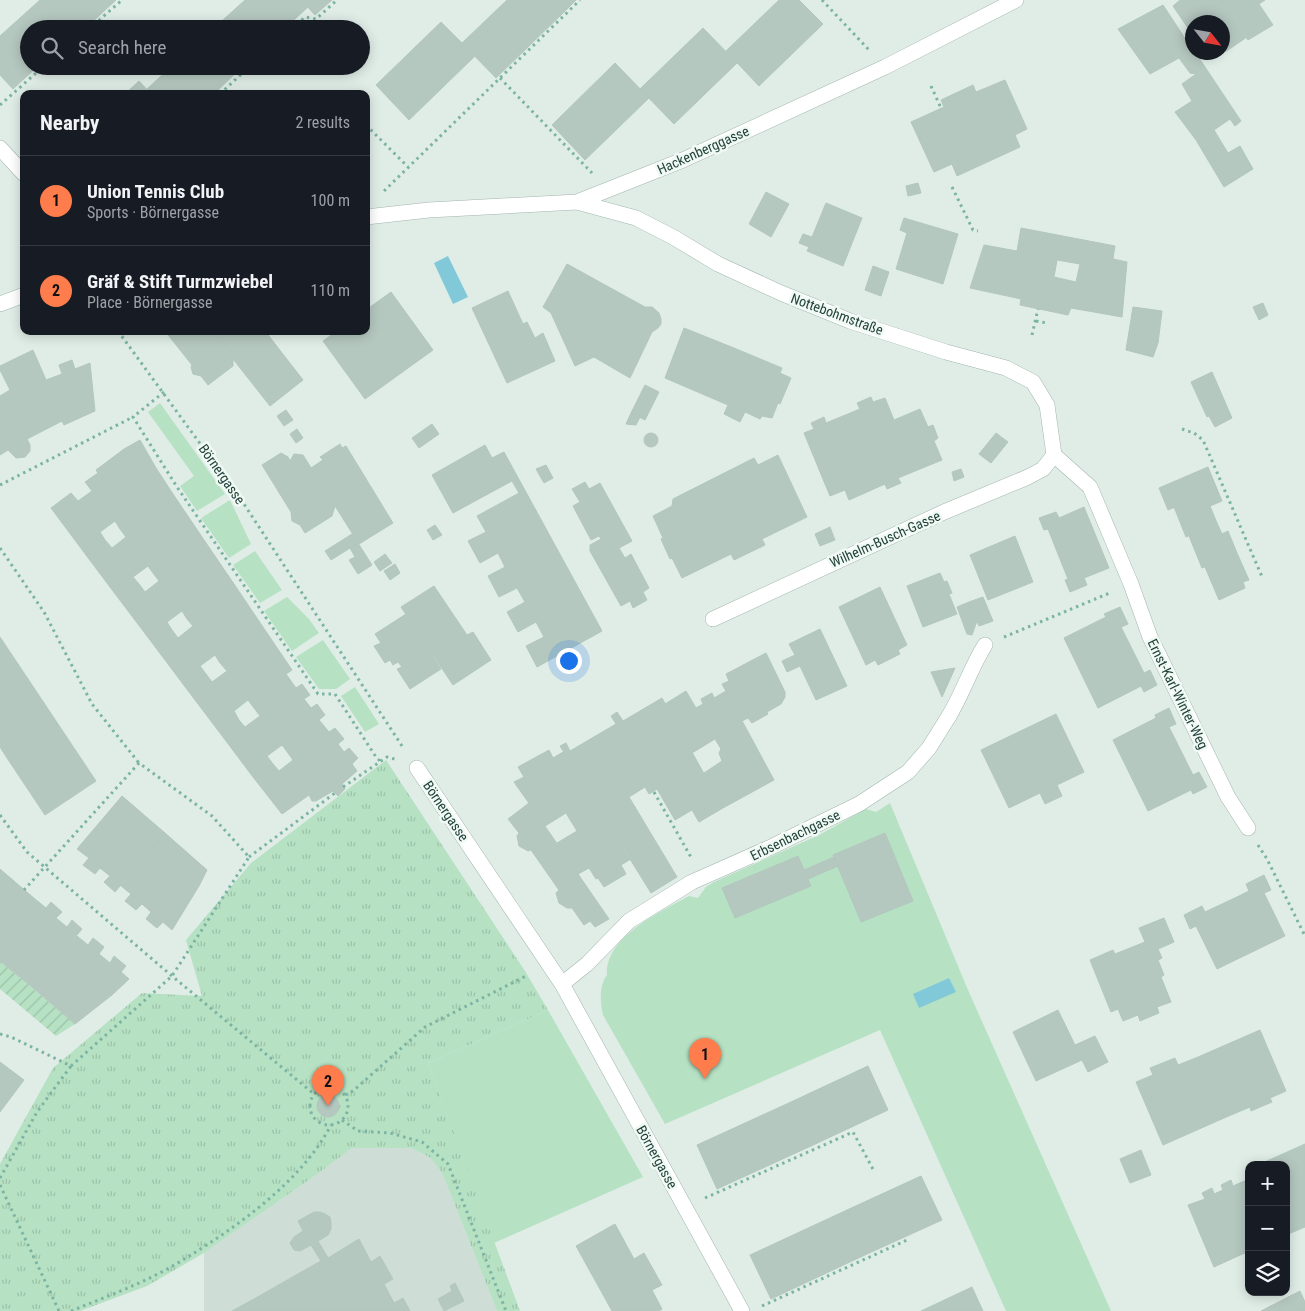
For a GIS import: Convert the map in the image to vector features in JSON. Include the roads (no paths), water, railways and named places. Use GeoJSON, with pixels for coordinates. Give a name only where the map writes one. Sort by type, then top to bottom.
{"type":"FeatureCollection","features":[{"type":"Feature","properties":{"kind":"street","name":"Hackenberggasse"},"geometry":{"type":"LineString","coordinates":[[370,217],[429,210],[576,202],[683,160],[885,67],[1016,0]]}},
{"type":"Feature","properties":{"kind":"street"},"geometry":{"type":"LineString","coordinates":[[0,148],[20,170]]}},
{"type":"Feature","properties":{"kind":"street","name":"Nottebohmstraße"},"geometry":{"type":"LineString","coordinates":[[576,202],[636,218],[718,264],[781,293],[850,321],[946,352],[1006,368],[1026,378],[1033,382],[1047,405],[1054,455]]}},
{"type":"Feature","properties":{"kind":"street"},"geometry":{"type":"LineString","coordinates":[[0,304],[20,296]]}},
{"type":"Feature","properties":{"kind":"street","name":"Ernst-Karl-Winter-Weg"},"geometry":{"type":"LineString","coordinates":[[1054,455],[1090,487],[1155,646],[1228,797],[1248,828]]}},
{"type":"Feature","properties":{"kind":"street","name":"Wilhelm-Busch-Gasse"},"geometry":{"type":"LineString","coordinates":[[713,619],[944,512],[1028,477],[1043,469],[1054,455]]}},
{"type":"Feature","properties":{"kind":"street","name":"Erbsenbachgasse"},"geometry":{"type":"LineString","coordinates":[[562,984],[587,964],[629,921],[692,882],[771,847],[859,804],[908,772],[929,748],[949,716],[985,645]]}},
{"type":"Feature","properties":{"kind":"street","name":"Börnergasse"},"geometry":{"type":"LineString","coordinates":[[417,768],[562,984],[742,1311]]}},
{"type":"Feature","properties":{"kind":"water"},"geometry":{"type":"Polygon","coordinates":[[[448,256],[468,297],[453,304],[434,263],[448,256]]]}},
{"type":"Feature","properties":{"kind":"water"},"geometry":{"type":"Polygon","coordinates":[[[949,978],[956,992],[919,1008],[913,994],[949,978]]]}},
{"type":"Feature","properties":{"kind":"place","name":"Union Tennis Club"},"geometry":{"type":"Point","coordinates":[705,1079]}},
{"type":"Feature","properties":{"kind":"place","name":"Gräf & Stift Turmzwiebel"},"geometry":{"type":"Point","coordinates":[328,1106]}}]}
